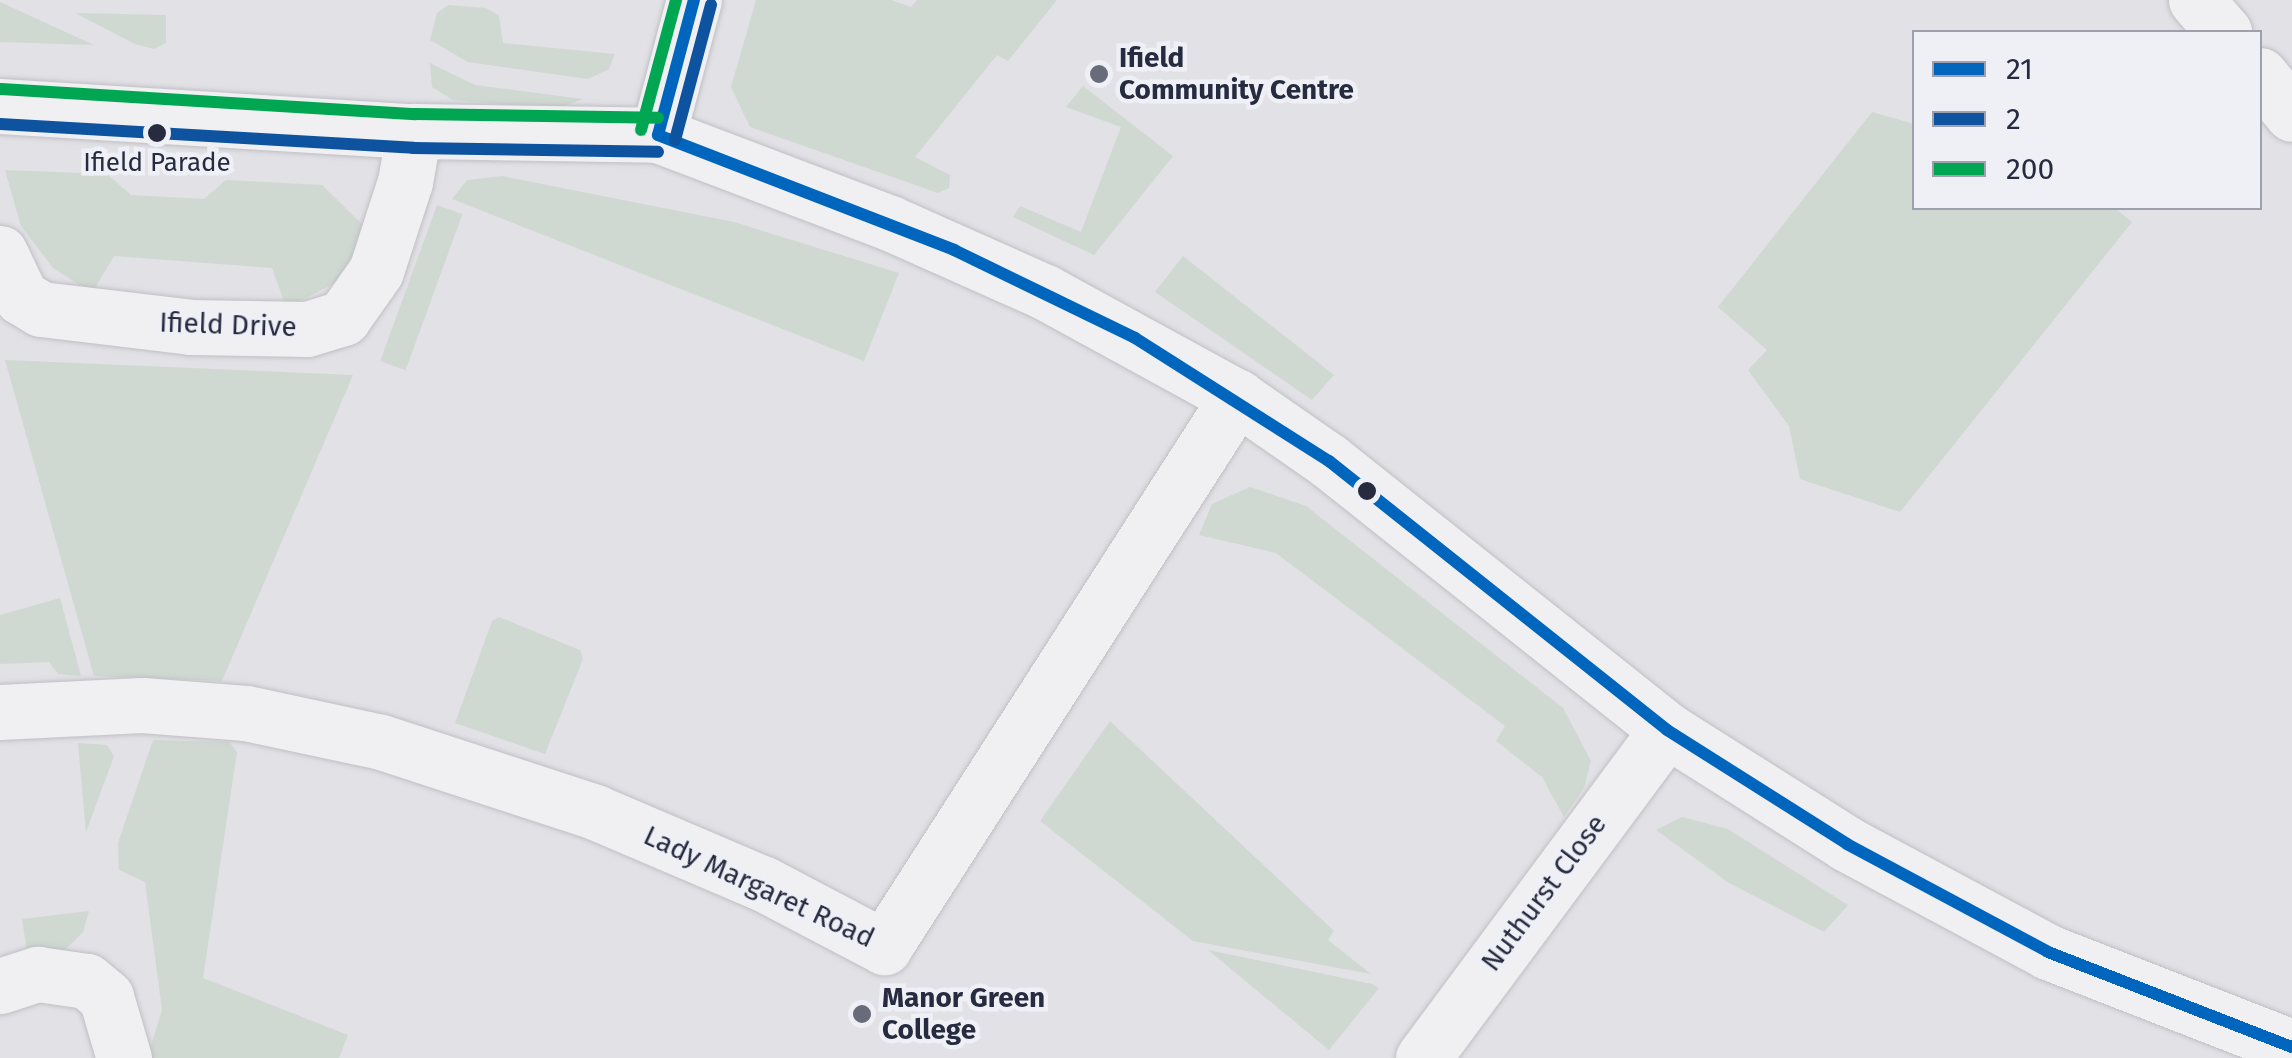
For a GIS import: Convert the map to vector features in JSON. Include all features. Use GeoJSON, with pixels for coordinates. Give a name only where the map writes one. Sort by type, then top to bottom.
{"type":"FeatureCollection","features":[{"type":"Feature","properties":{"kind":"street"},"geometry":{"type":"LineString","coordinates":[[658,136],[694,0]]}},
{"type":"Feature","properties":{"kind":"street"},"geometry":{"type":"LineString","coordinates":[[2196,0],[2222,30]]}},
{"type":"Feature","properties":{"kind":"street"},"geometry":{"type":"LineString","coordinates":[[2262,77],[2292,114]]}},
{"type":"Feature","properties":{"kind":"street"},"geometry":{"type":"LineString","coordinates":[[0,106],[414,130],[658,136],[954,250],[1135,338],[1237,396],[1329,461],[1667,730],[1847,844],[2005,931],[2130,988],[2292,1048]]}},
{"type":"Feature","properties":{"kind":"street","name":"Ifield Drive"},"geometry":{"type":"LineString","coordinates":[[0,253],[22,297],[41,309],[191,326],[307,329],[342,318],[376,271],[406,182],[414,130]]}},
{"type":"Feature","properties":{"kind":"street","name":"Lady Margaret Road"},"geometry":{"type":"LineString","coordinates":[[0,712],[142,705],[246,713],[382,742],[594,812],[764,884],[884,947],[1237,396]]}},
{"type":"Feature","properties":{"kind":"street","name":"Nuthurst Close"},"geometry":{"type":"LineString","coordinates":[[1423,1058],[1667,730]]}},
{"type":"Feature","properties":{"kind":"street"},"geometry":{"type":"LineString","coordinates":[[0,986],[38,974],[87,980],[106,996],[124,1058]]}},
{"type":"Feature","properties":{"kind":"shaded area"},"geometry":{"type":"Polygon","coordinates":[[[756,0],[891,0],[911,7],[917,0],[1057,0],[1008,61],[997,55],[915,157],[950,175],[949,188],[938,193],[750,127],[731,87],[756,0]]]}},
{"type":"Feature","properties":{"kind":"shaded area"},"geometry":{"type":"Polygon","coordinates":[[[0,2],[94,45],[0,42],[0,2]]]}},
{"type":"Feature","properties":{"kind":"shaded area"},"geometry":{"type":"Polygon","coordinates":[[[448,5],[486,8],[499,16],[503,43],[615,54],[609,69],[588,79],[468,62],[430,40],[437,13],[448,5]]]}},
{"type":"Feature","properties":{"kind":"shaded area"},"geometry":{"type":"Polygon","coordinates":[[[75,13],[166,15],[166,43],[154,49],[135,44],[75,13]]]}},
{"type":"Feature","properties":{"kind":"shaded area"},"geometry":{"type":"Polygon","coordinates":[[[430,63],[475,85],[583,99],[555,109],[453,100],[432,87],[430,63]]]}},
{"type":"Feature","properties":{"kind":"shaded area"},"geometry":{"type":"Polygon","coordinates":[[[1083,86],[1173,156],[1094,255],[1013,217],[1020,206],[1081,232],[1121,127],[1066,107],[1083,86]]]}},
{"type":"Feature","properties":{"kind":"shaded area"},"geometry":{"type":"Polygon","coordinates":[[[1872,112],[1912,123],[1912,210],[2117,210],[2132,222],[1900,512],[1800,479],[1789,426],[1748,370],[1767,350],[1718,307],[1872,112]]]}},
{"type":"Feature","properties":{"kind":"shaded area"},"geometry":{"type":"Polygon","coordinates":[[[5,170],[107,174],[131,195],[204,199],[226,180],[322,185],[369,231],[341,280],[300,301],[285,304],[272,268],[114,256],[92,293],[53,268],[21,226],[5,170]]]}},
{"type":"Feature","properties":{"kind":"shaded area"},"geometry":{"type":"Polygon","coordinates":[[[502,176],[734,222],[899,273],[864,361],[452,199],[467,180],[502,176]]]}},
{"type":"Feature","properties":{"kind":"shaded area"},"geometry":{"type":"Polygon","coordinates":[[[437,205],[462,214],[406,370],[380,361],[437,205]]]}},
{"type":"Feature","properties":{"kind":"shaded area"},"geometry":{"type":"Polygon","coordinates":[[[1183,256],[1334,375],[1312,400],[1155,292],[1183,256]]]}},
{"type":"Feature","properties":{"kind":"shaded area"},"geometry":{"type":"Polygon","coordinates":[[[5,360],[353,375],[222,681],[94,676],[5,360]]]}},
{"type":"Feature","properties":{"kind":"shaded area"},"geometry":{"type":"Polygon","coordinates":[[[1250,487],[1306,506],[1563,708],[1591,761],[1584,788],[1564,817],[1542,777],[1496,741],[1505,726],[1276,553],[1199,535],[1212,504],[1250,487]]]}},
{"type":"Feature","properties":{"kind":"shaded area"},"geometry":{"type":"Polygon","coordinates":[[[60,598],[81,676],[58,674],[49,662],[0,664],[0,615],[60,598]]]}},
{"type":"Feature","properties":{"kind":"shaded area"},"geometry":{"type":"Polygon","coordinates":[[[499,617],[580,650],[583,659],[545,754],[455,723],[492,621],[499,617]]]}},
{"type":"Feature","properties":{"kind":"shaded area"},"geometry":{"type":"Polygon","coordinates":[[[1110,721],[1334,931],[1328,940],[1371,974],[1193,941],[1040,821],[1110,721]]]}},
{"type":"Feature","properties":{"kind":"shaded area"},"geometry":{"type":"Polygon","coordinates":[[[153,740],[229,742],[237,752],[203,978],[348,1035],[339,1058],[147,1058],[162,1010],[145,882],[119,870],[118,843],[153,740]]]}},
{"type":"Feature","properties":{"kind":"shaded area"},"geometry":{"type":"Polygon","coordinates":[[[78,743],[107,745],[114,756],[86,832],[78,743]]]}},
{"type":"Feature","properties":{"kind":"shaded area"},"geometry":{"type":"Polygon","coordinates":[[[1682,817],[1728,829],[1848,905],[1824,932],[1729,883],[1656,830],[1682,817]]]}},
{"type":"Feature","properties":{"kind":"shaded area"},"geometry":{"type":"Polygon","coordinates":[[[89,911],[83,932],[65,950],[28,958],[22,919],[89,911]]]}},
{"type":"Feature","properties":{"kind":"shaded area"},"geometry":{"type":"Polygon","coordinates":[[[1208,950],[1372,984],[1379,988],[1329,1050],[1208,950]]]}},
{"type":"Feature","properties":{"kind":"transit line","name":"200"},"geometry":{"type":"LineString","coordinates":[[641,130],[676,0]]}},
{"type":"Feature","properties":{"kind":"transit line","name":"21"},"geometry":{"type":"LineString","coordinates":[[658,135],[694,0]]}},
{"type":"Feature","properties":{"kind":"transit line","name":"2"},"geometry":{"type":"LineString","coordinates":[[675,140],[711,5]]}},
{"type":"Feature","properties":{"kind":"transit line","name":"200"},"geometry":{"type":"LineString","coordinates":[[1,89],[415,114],[658,118]]}},
{"type":"Feature","properties":{"kind":"transit line","name":"2"},"geometry":{"type":"LineString","coordinates":[[0,124],[413,148],[658,152]]}},
{"type":"Feature","properties":{"kind":"transit line","name":"21"},"geometry":{"type":"LineString","coordinates":[[658,135],[954,250],[1135,338],[1329,461],[1667,730],[1847,844],[2048,952],[2292,1047]]}},
{"type":"Feature","properties":{"kind":"place","name":"Ifield Community Centre"},"geometry":{"type":"Point","coordinates":[1099,74]}},
{"type":"Feature","properties":{"kind":"place","name":"Ifield Parade"},"geometry":{"type":"Point","coordinates":[157,133]}},
{"type":"Feature","properties":{"kind":"place","name":"Manor Green College"},"geometry":{"type":"Point","coordinates":[862,1014]}}]}
